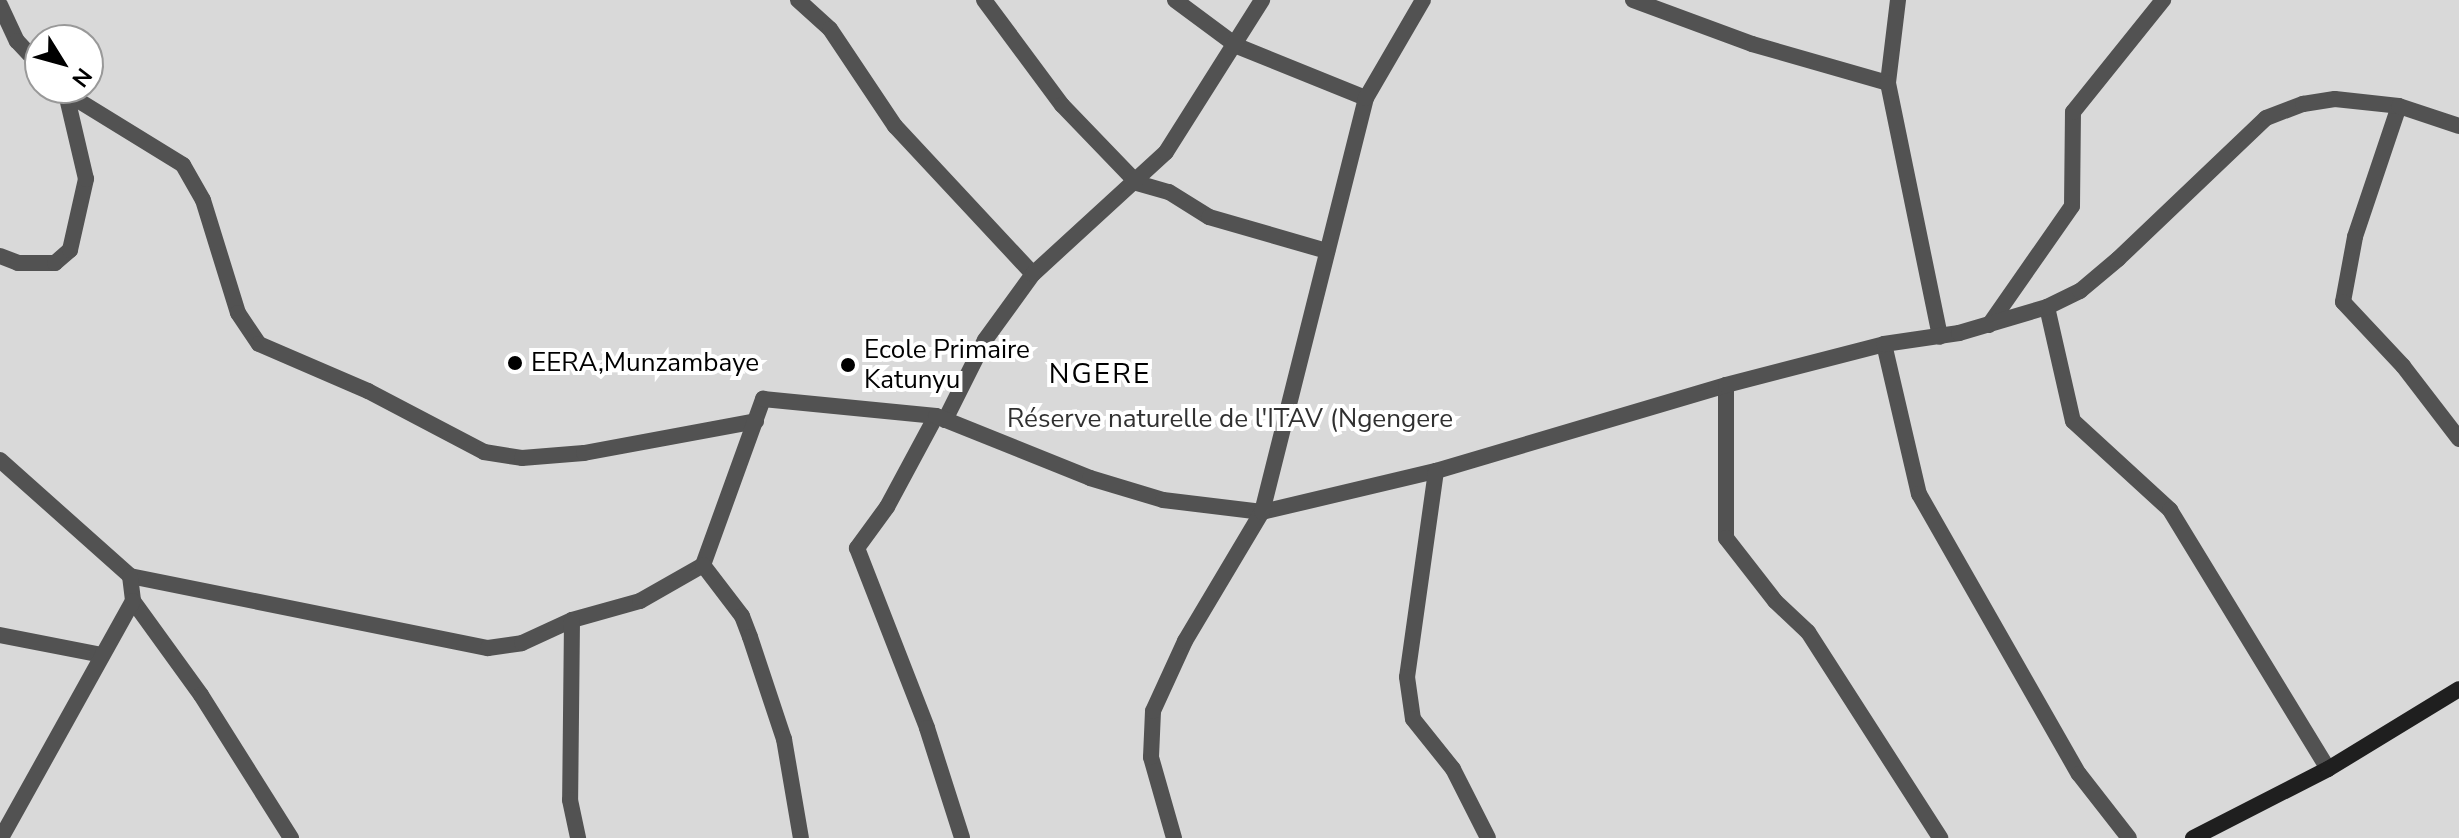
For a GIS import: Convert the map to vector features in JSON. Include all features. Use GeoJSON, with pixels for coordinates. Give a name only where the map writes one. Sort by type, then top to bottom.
{"type":"FeatureCollection","features":[{"type":"Feature","properties":{"kind":"street"},"geometry":{"type":"LineString","coordinates":[[798,0],[830,29],[895,126],[1033,274]]}},
{"type":"Feature","properties":{"kind":"street"},"geometry":{"type":"LineString","coordinates":[[984,0],[1062,105],[1137,183],[1169,192],[1209,217],[1327,251]]}},
{"type":"Feature","properties":{"kind":"street"},"geometry":{"type":"LineString","coordinates":[[1175,0],[1237,46],[1366,98]]}},
{"type":"Feature","properties":{"kind":"street"},"geometry":{"type":"LineString","coordinates":[[962,838],[927,728],[857,548],[887,507],[985,340],[1033,274],[1137,183],[1184,130],[1262,0]]}},
{"type":"Feature","properties":{"kind":"street"},"geometry":{"type":"LineString","coordinates":[[1174,838],[1151,757],[1153,711],[1185,641],[1262,512],[1366,98],[1423,0]]}},
{"type":"Feature","properties":{"kind":"street"},"geometry":{"type":"LineString","coordinates":[[1633,0],[1752,44],[1888,83]]}},
{"type":"Feature","properties":{"kind":"street"},"geometry":{"type":"LineString","coordinates":[[1898,0],[1888,83],[1940,337]]}},
{"type":"Feature","properties":{"kind":"street"},"geometry":{"type":"LineString","coordinates":[[1989,325],[2072,206],[2073,112],[2163,0]]}},
{"type":"Feature","properties":{"kind":"street"},"geometry":{"type":"LineString","coordinates":[[0,5],[17,41],[24,49]]}},
{"type":"Feature","properties":{"kind":"street"},"geometry":{"type":"LineString","coordinates":[[0,460],[130,576],[308,609],[460,646],[522,643],[572,620],[640,601],[703,565],[763,399],[940,418],[1149,496],[1262,512],[1436,471],[1726,385],[1884,344],[1940,337],[2047,307],[2080,291],[2109,267],[2266,118],[2303,104],[2335,99],[2399,106],[2459,126]]}},
{"type":"Feature","properties":{"kind":"street"},"geometry":{"type":"LineString","coordinates":[[0,256],[18,263],[55,263],[70,250],[86,179],[66,104]]}},
{"type":"Feature","properties":{"kind":"street"},"geometry":{"type":"LineString","coordinates":[[81,104],[183,165],[203,200],[238,313],[259,344],[368,391],[484,452],[522,458],[584,453],[756,421]]}},
{"type":"Feature","properties":{"kind":"street"},"geometry":{"type":"LineString","coordinates":[[2399,106],[2355,237],[2343,302],[2403,366],[2459,439]]}},
{"type":"Feature","properties":{"kind":"street"},"geometry":{"type":"LineString","coordinates":[[2047,307],[2073,421],[2170,510],[2328,769]]}},
{"type":"Feature","properties":{"kind":"street"},"geometry":{"type":"LineString","coordinates":[[1884,344],[1919,494],[2079,774],[2129,838]]}},
{"type":"Feature","properties":{"kind":"street"},"geometry":{"type":"LineString","coordinates":[[1726,385],[1726,538],[1775,601],[1808,632],[1940,838]]}},
{"type":"Feature","properties":{"kind":"street"},"geometry":{"type":"LineString","coordinates":[[1436,471],[1407,677],[1413,719],[1453,769],[1488,838]]}},
{"type":"Feature","properties":{"kind":"street"},"geometry":{"type":"LineString","coordinates":[[703,565],[742,616],[750,637],[784,739],[801,838]]}},
{"type":"Feature","properties":{"kind":"street"},"geometry":{"type":"LineString","coordinates":[[130,576],[133,601],[201,695],[291,838]]}},
{"type":"Feature","properties":{"kind":"street"},"geometry":{"type":"LineString","coordinates":[[1,838],[133,601]]}},
{"type":"Feature","properties":{"kind":"street"},"geometry":{"type":"LineString","coordinates":[[572,620],[570,800],[578,838]]}},
{"type":"Feature","properties":{"kind":"street"},"geometry":{"type":"LineString","coordinates":[[0,635],[102,655]]}},
{"type":"Feature","properties":{"kind":"street"},"geometry":{"type":"LineString","coordinates":[[2193,838],[2328,769],[2459,689]]}},
{"type":"Feature","properties":{"kind":"green space","name":"Réserve naturelle de l'ITAV (Ngengere"},"geometry":{"type":"Polygon","coordinates":[[[0,0],[2459,0],[2459,838],[0,838],[0,0]]]}},
{"type":"Feature","properties":{"kind":"place","name":"EERA,Munzambaye"},"geometry":{"type":"Point","coordinates":[515,363]}},
{"type":"Feature","properties":{"kind":"place","name":"Ecole Primaire Katunyu"},"geometry":{"type":"Point","coordinates":[848,365]}},
{"type":"Feature","properties":{"kind":"district","name":"NGERE"},"geometry":{"type":"Point","coordinates":[1100,374]}}]}
